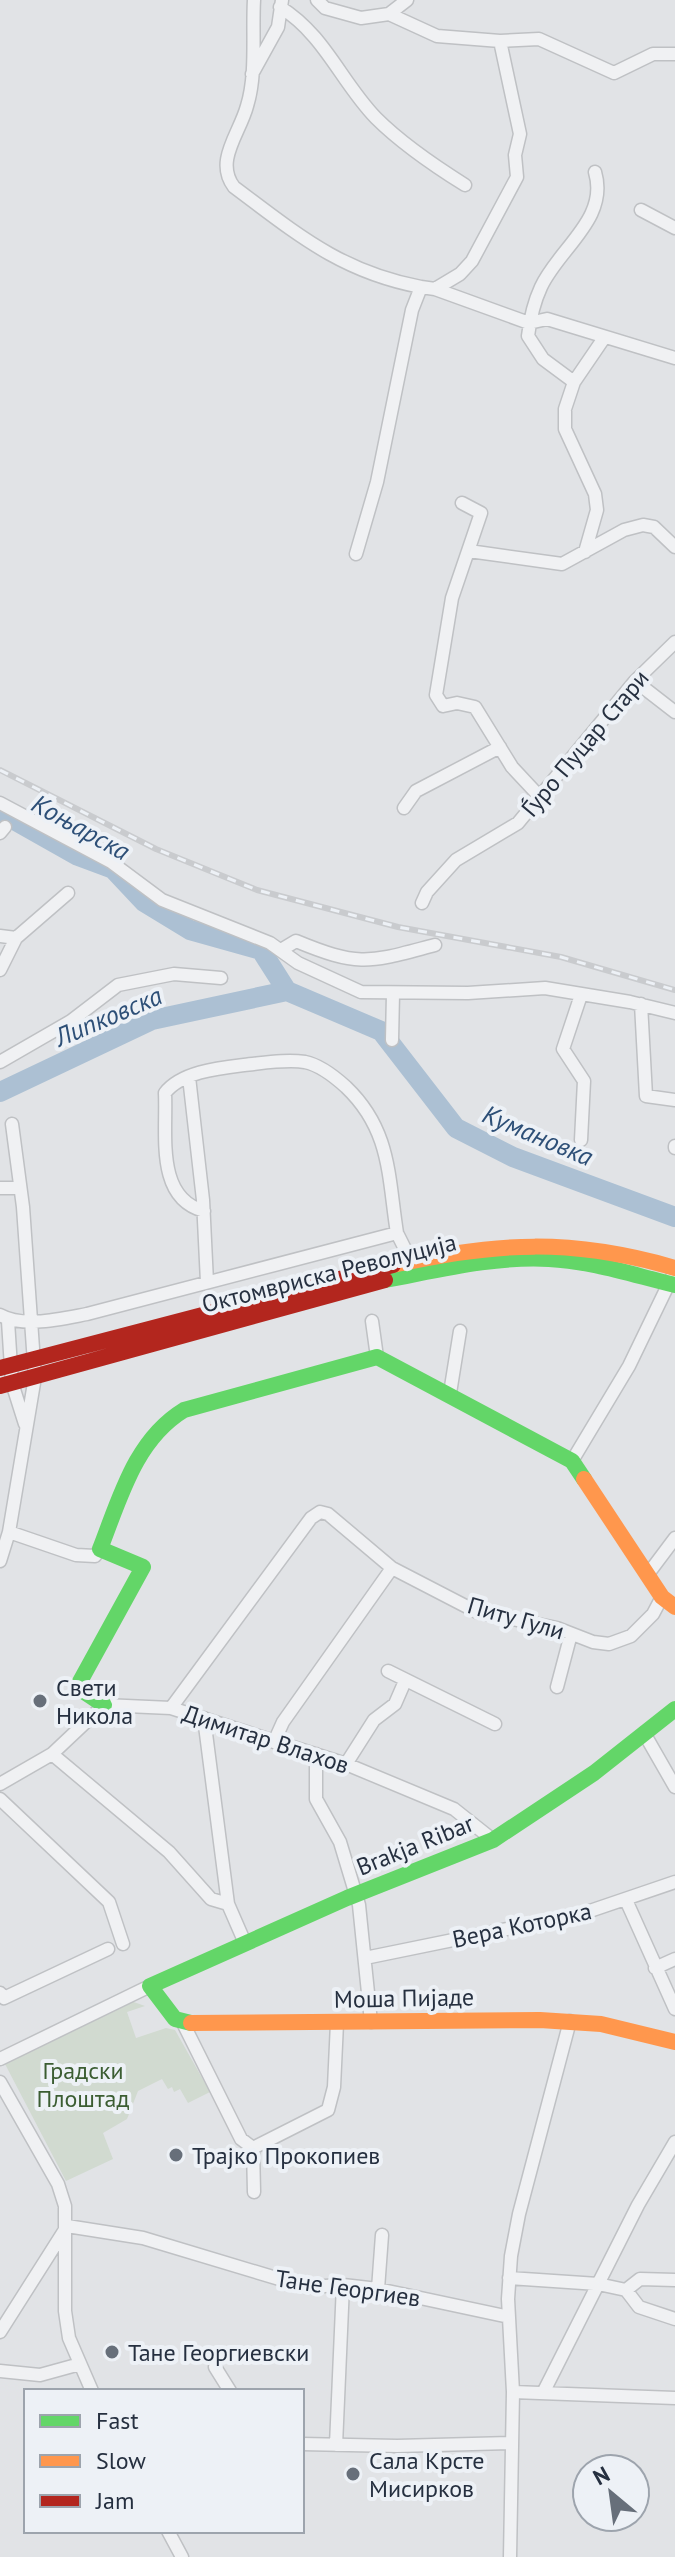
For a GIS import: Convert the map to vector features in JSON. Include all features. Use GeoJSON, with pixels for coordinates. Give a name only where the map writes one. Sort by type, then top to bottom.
{"type":"FeatureCollection","features":[{"type":"Feature","properties":{"kind":"street"},"geometry":{"type":"LineString","coordinates":[[254,0],[248,105],[226,160],[225,175],[234,187],[323,254],[343,264],[435,289],[529,323],[547,319],[675,358]]}},
{"type":"Feature","properties":{"kind":"street"},"geometry":{"type":"LineString","coordinates":[[317,0],[325,8],[361,18],[389,14],[407,0]]}},
{"type":"Feature","properties":{"kind":"street"},"geometry":{"type":"LineString","coordinates":[[250,77],[278,27],[281,4]]}},
{"type":"Feature","properties":{"kind":"street"},"geometry":{"type":"LineString","coordinates":[[281,4],[326,47],[375,117],[413,150],[465,185]]}},
{"type":"Feature","properties":{"kind":"street"},"geometry":{"type":"LineString","coordinates":[[389,14],[437,36],[500,41],[539,39],[614,73],[653,54],[675,54]]}},
{"type":"Feature","properties":{"kind":"street"},"geometry":{"type":"LineString","coordinates":[[435,289],[460,274],[472,261],[517,177],[515,155],[520,134],[500,41]]}},
{"type":"Feature","properties":{"kind":"street"},"geometry":{"type":"LineString","coordinates":[[574,382],[543,359],[528,336],[529,323],[542,285],[593,213],[600,189],[595,172]]}},
{"type":"Feature","properties":{"kind":"street"},"geometry":{"type":"LineString","coordinates":[[641,210],[675,228]]}},
{"type":"Feature","properties":{"kind":"street"},"geometry":{"type":"LineString","coordinates":[[356,554],[377,482],[412,310],[421,287]]}},
{"type":"Feature","properties":{"kind":"street"},"geometry":{"type":"LineString","coordinates":[[585,552],[597,510],[595,494],[565,429],[565,409],[574,382],[604,338]]}},
{"type":"Feature","properties":{"kind":"street"},"geometry":{"type":"LineString","coordinates":[[462,503],[481,513],[452,598],[436,695],[443,706],[457,703],[475,707],[520,777],[540,797]]}},
{"type":"Feature","properties":{"kind":"street"},"geometry":{"type":"LineString","coordinates":[[469,551],[562,564],[624,530],[643,525],[654,527],[675,547]]}},
{"type":"Feature","properties":{"kind":"street","name":"Ѓуро Пуцар Стари"},"geometry":{"type":"LineString","coordinates":[[422,903],[427,892],[456,860],[518,823],[635,681],[674,646]]}},
{"type":"Feature","properties":{"kind":"street"},"geometry":{"type":"LineString","coordinates":[[635,681],[675,712]]}},
{"type":"Feature","properties":{"kind":"street"},"geometry":{"type":"LineString","coordinates":[[404,808],[416,791],[500,747]]}},
{"type":"Feature","properties":{"kind":"street"},"geometry":{"type":"LineString","coordinates":[[0,803],[111,862],[162,900],[215,919],[361,992],[468,993],[520,988],[641,1004],[675,1013]]}},
{"type":"Feature","properties":{"kind":"street"},"geometry":{"type":"LineString","coordinates":[[0,970],[16,938],[68,893]]}},
{"type":"Feature","properties":{"kind":"street"},"geometry":{"type":"LineString","coordinates":[[0,936],[16,938]]}},
{"type":"Feature","properties":{"kind":"street"},"geometry":{"type":"LineString","coordinates":[[281,950],[296,941],[332,956],[371,963],[435,945]]}},
{"type":"Feature","properties":{"kind":"street"},"geometry":{"type":"LineString","coordinates":[[0,1062],[71,1021],[118,985],[174,974],[221,978]]}},
{"type":"Feature","properties":{"kind":"street"},"geometry":{"type":"LineString","coordinates":[[392,1040],[393,994]]}},
{"type":"Feature","properties":{"kind":"street"},"geometry":{"type":"LineString","coordinates":[[581,995],[563,1049],[582,1073],[584,1081],[581,1140]]}},
{"type":"Feature","properties":{"kind":"street"},"geometry":{"type":"LineString","coordinates":[[641,1004],[646,1096],[675,1100]]}},
{"type":"Feature","properties":{"kind":"street"},"geometry":{"type":"LineString","coordinates":[[204,1211],[187,1206],[173,1193],[165,1093],[189,1077],[224,1068],[300,1062],[338,1080],[370,1112],[380,1132],[397,1233],[411,1261]]}},
{"type":"Feature","properties":{"kind":"street"},"geometry":{"type":"LineString","coordinates":[[189,1077],[204,1211],[207,1282]]}},
{"type":"Feature","properties":{"kind":"street"},"geometry":{"type":"LineString","coordinates":[[0,1561],[9,1532],[35,1377],[12,1124]]}},
{"type":"Feature","properties":{"kind":"street"},"geometry":{"type":"LineString","coordinates":[[0,1188],[20,1188]]}},
{"type":"Feature","properties":{"kind":"street"},"geometry":{"type":"LineString","coordinates":[[27,1428],[6,1385],[4,1318],[32,1320],[87,1314],[397,1233]]}},
{"type":"Feature","properties":{"kind":"street","name":"Октомвриска Револуција"},"geometry":{"type":"LineString","coordinates":[[5,1367],[411,1261],[501,1244],[598,1247],[674,1276]]}},
{"type":"Feature","properties":{"kind":"street","name":"Октомвриска Револуција"},"geometry":{"type":"LineString","coordinates":[[6,1385],[377,1282],[476,1262],[547,1259],[674,1276]]}},
{"type":"Feature","properties":{"kind":"street"},"geometry":{"type":"LineString","coordinates":[[572,1461],[629,1366],[674,1276]]}},
{"type":"Feature","properties":{"kind":"street"},"geometry":{"type":"LineString","coordinates":[[372,1321],[377,1357]]}},
{"type":"Feature","properties":{"kind":"street"},"geometry":{"type":"LineString","coordinates":[[450,1393],[460,1331]]}},
{"type":"Feature","properties":{"kind":"street"},"geometry":{"type":"LineString","coordinates":[[9,1532],[76,1555],[95,1556],[141,1453],[157,1427],[173,1415],[377,1357],[450,1393],[572,1461],[669,1602]]}},
{"type":"Feature","properties":{"kind":"street","name":"Питу Гули"},"geometry":{"type":"LineString","coordinates":[[171,1708],[311,1518],[320,1512],[328,1514],[392,1568],[477,1612],[593,1642],[620,1642],[669,1602]]}},
{"type":"Feature","properties":{"kind":"street"},"geometry":{"type":"LineString","coordinates":[[648,1574],[675,1538]]}},
{"type":"Feature","properties":{"kind":"street"},"geometry":{"type":"LineString","coordinates":[[0,1784],[52,1754],[104,1705],[77,1687],[143,1567],[100,1549]]}},
{"type":"Feature","properties":{"kind":"street"},"geometry":{"type":"LineString","coordinates":[[274,1742],[283,1722],[392,1568]]}},
{"type":"Feature","properties":{"kind":"street"},"geometry":{"type":"LineString","coordinates":[[557,1687],[571,1634]]}},
{"type":"Feature","properties":{"kind":"street"},"geometry":{"type":"LineString","coordinates":[[388,1671],[495,1724]]}},
{"type":"Feature","properties":{"kind":"street"},"geometry":{"type":"LineString","coordinates":[[346,1764],[374,1720],[395,1704],[405,1681]]}},
{"type":"Feature","properties":{"kind":"street","name":"Димитар Влахов"},"geometry":{"type":"LineString","coordinates":[[104,1705],[171,1708],[346,1764],[454,1809],[493,1840]]}},
{"type":"Feature","properties":{"kind":"street","name":"Brakja Ribar"},"geometry":{"type":"LineString","coordinates":[[150,1986],[355,1895],[493,1840],[553,1802],[675,1709]]}},
{"type":"Feature","properties":{"kind":"street"},"geometry":{"type":"LineString","coordinates":[[204,1718],[228,1904],[245,1943]]}},
{"type":"Feature","properties":{"kind":"street"},"geometry":{"type":"LineString","coordinates":[[644,1733],[675,1787]]}},
{"type":"Feature","properties":{"kind":"street"},"geometry":{"type":"LineString","coordinates":[[52,1754],[169,1852],[211,1899],[228,1904]]}},
{"type":"Feature","properties":{"kind":"street"},"geometry":{"type":"LineString","coordinates":[[316,1754],[316,1799],[340,1842],[363,1927],[371,2022]]}},
{"type":"Feature","properties":{"kind":"street"},"geometry":{"type":"LineString","coordinates":[[0,1799],[109,1902],[123,1944]]}},
{"type":"Feature","properties":{"kind":"street","name":"Вера Которка"},"geometry":{"type":"LineString","coordinates":[[365,1958],[480,1937],[626,1900],[675,1882]]}},
{"type":"Feature","properties":{"kind":"street"},"geometry":{"type":"LineString","coordinates":[[626,1900],[675,2009]]}},
{"type":"Feature","properties":{"kind":"street"},"geometry":{"type":"LineString","coordinates":[[0,1993],[4,1998],[108,1949]]}},
{"type":"Feature","properties":{"kind":"street"},"geometry":{"type":"LineString","coordinates":[[655,1968],[675,1959]]}},
{"type":"Feature","properties":{"kind":"street"},"geometry":{"type":"LineString","coordinates":[[0,2059],[150,1986],[175,2019],[183,2023],[241,2139],[253,2148]]}},
{"type":"Feature","properties":{"kind":"street"},"geometry":{"type":"LineString","coordinates":[[510,2557],[513,2392],[509,2278],[519,2214],[570,2021]]}},
{"type":"Feature","properties":{"kind":"street","name":"Моша Пијаде"},"geometry":{"type":"LineString","coordinates":[[183,2023],[570,2021],[629,2029],[675,2042]]}},
{"type":"Feature","properties":{"kind":"street"},"geometry":{"type":"LineString","coordinates":[[253,2148],[328,2110],[334,2087],[337,2023]]}},
{"type":"Feature","properties":{"kind":"street"},"geometry":{"type":"LineString","coordinates":[[0,2082],[58,2184],[67,2226],[65,2311],[80,2364],[91,2389]]}},
{"type":"Feature","properties":{"kind":"street"},"geometry":{"type":"LineString","coordinates":[[543,2393],[675,2142]]}},
{"type":"Feature","properties":{"kind":"street"},"geometry":{"type":"LineString","coordinates":[[253,2148],[254,2192]]}},
{"type":"Feature","properties":{"kind":"street"},"geometry":{"type":"LineString","coordinates":[[1,2330],[67,2226]]}},
{"type":"Feature","properties":{"kind":"street","name":"Тане Георгиев"},"geometry":{"type":"LineString","coordinates":[[67,2226],[143,2238],[306,2287],[343,2285],[378,2289],[509,2317]]}},
{"type":"Feature","properties":{"kind":"street"},"geometry":{"type":"LineString","coordinates":[[378,2289],[382,2235]]}},
{"type":"Feature","properties":{"kind":"street"},"geometry":{"type":"LineString","coordinates":[[44,2262],[67,2263]]}},
{"type":"Feature","properties":{"kind":"street"},"geometry":{"type":"LineString","coordinates":[[509,2278],[598,2284],[626,2290],[639,2307],[675,2319]]}},
{"type":"Feature","properties":{"kind":"street"},"geometry":{"type":"LineString","coordinates":[[626,2290],[640,2279],[675,2280]]}},
{"type":"Feature","properties":{"kind":"street"},"geometry":{"type":"LineString","coordinates":[[336,2445],[343,2285]]}},
{"type":"Feature","properties":{"kind":"street"},"geometry":{"type":"LineString","coordinates":[[0,2371],[40,2375],[80,2364]]}},
{"type":"Feature","properties":{"kind":"street"},"geometry":{"type":"LineString","coordinates":[[215,2367],[229,2389]]}},
{"type":"Feature","properties":{"kind":"street"},"geometry":{"type":"LineString","coordinates":[[513,2392],[675,2398]]}},
{"type":"Feature","properties":{"kind":"street"},"geometry":{"type":"LineString","coordinates":[[304,2444],[510,2443]]}},
{"type":"Feature","properties":{"kind":"street"},"geometry":{"type":"LineString","coordinates":[[169,2533],[182,2557]]}},
{"type":"Feature","properties":{"kind":"green space","name":"Градски Плоштад"},"geometry":{"type":"Polygon","coordinates":[[[131,2001],[145,2006],[127,2012],[136,2038],[166,2028],[175,2030],[210,2092],[188,2103],[180,2089],[174,2092],[172,2087],[168,2089],[162,2079],[138,2091],[127,2119],[103,2133],[113,2159],[66,2181],[5,2064],[131,2001]]]}},
{"type":"Feature","properties":{"kind":"waterway","name":"Коњарска"},"geometry":{"type":"LineString","coordinates":[[0,812],[78,856],[113,869],[144,902],[190,930],[261,950],[287,991]]}},
{"type":"Feature","properties":{"kind":"waterway","name":"Кумановка"},"geometry":{"type":"LineString","coordinates":[[287,991],[381,1031],[456,1128],[513,1157],[675,1217]]}},
{"type":"Feature","properties":{"kind":"waterway","name":"Липковска"},"geometry":{"type":"LineString","coordinates":[[0,1092],[152,1020],[287,991]]}},
{"type":"Feature","properties":{"kind":"railway"},"geometry":{"type":"LineString","coordinates":[[0,770],[156,849],[257,890],[398,927],[561,957],[675,990]]}},
{"type":"Feature","properties":{"kind":"traffic: fast"},"geometry":{"type":"LineString","coordinates":[[385,1280],[466,1265],[549,1259],[581,1262],[675,1285]]}},
{"type":"Feature","properties":{"kind":"traffic: fast"},"geometry":{"type":"LineString","coordinates":[[104,1705],[77,1687],[143,1567],[100,1549],[122,1491],[141,1454],[167,1422],[184,1410],[377,1357],[572,1461],[584,1479]]}},
{"type":"Feature","properties":{"kind":"traffic: fast"},"geometry":{"type":"LineString","coordinates":[[191,2023],[175,2019],[150,1986],[347,1898],[493,1840],[594,1773],[675,1709]]}},
{"type":"Feature","properties":{"kind":"traffic: slow"},"geometry":{"type":"LineString","coordinates":[[393,1265],[466,1252],[534,1247],[602,1252],[675,1268]]}},
{"type":"Feature","properties":{"kind":"traffic: slow"},"geometry":{"type":"LineString","coordinates":[[584,1479],[662,1597],[675,1607]]}},
{"type":"Feature","properties":{"kind":"traffic: slow"},"geometry":{"type":"LineString","coordinates":[[191,2023],[540,2020],[601,2024],[675,2042]]}},
{"type":"Feature","properties":{"kind":"traffic: jam"},"geometry":{"type":"LineString","coordinates":[[0,1368],[393,1265]]}},
{"type":"Feature","properties":{"kind":"traffic: jam"},"geometry":{"type":"LineString","coordinates":[[0,1386],[385,1280]]}},
{"type":"Feature","properties":{"kind":"place","name":"Свети Никола"},"geometry":{"type":"Point","coordinates":[40,1701]}},
{"type":"Feature","properties":{"kind":"place","name":"Трајко Прокопиев"},"geometry":{"type":"Point","coordinates":[176,2155]}},
{"type":"Feature","properties":{"kind":"place","name":"Тане Георгиевски"},"geometry":{"type":"Point","coordinates":[112,2352]}},
{"type":"Feature","properties":{"kind":"place","name":"Сала Крсте Мисирков"},"geometry":{"type":"Point","coordinates":[353,2474]}}]}
